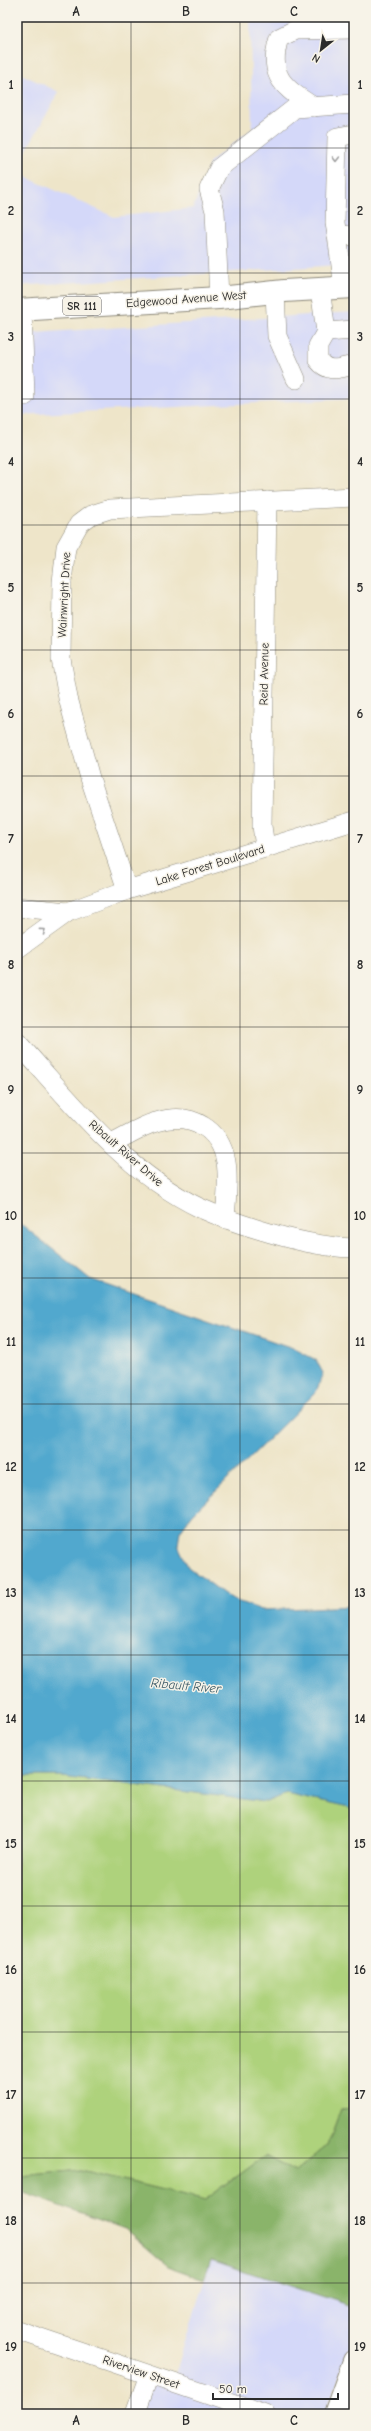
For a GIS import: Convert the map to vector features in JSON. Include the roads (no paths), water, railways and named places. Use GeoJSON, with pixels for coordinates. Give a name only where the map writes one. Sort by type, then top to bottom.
{"type":"FeatureCollection","features":[{"type":"Feature","properties":{"kind":"main road","name":"Edgewood Avenue West"},"geometry":{"type":"LineString","coordinates":[[19,310],[219,298],[275,292],[349,288]]}},
{"type":"Feature","properties":{"kind":"main road"},"geometry":{"type":"LineString","coordinates":[[335,2414],[354,2361]]}},
{"type":"Feature","properties":{"kind":"street"},"geometry":{"type":"LineString","coordinates":[[314,107],[287,90],[276,71],[276,50],[279,38],[295,30],[354,29]]}},
{"type":"Feature","properties":{"kind":"street"},"geometry":{"type":"LineString","coordinates":[[219,298],[215,211],[209,189],[219,168],[296,108],[354,104]]}},
{"type":"Feature","properties":{"kind":"street"},"geometry":{"type":"LineString","coordinates":[[349,288],[346,236],[335,223],[337,138],[354,134]]}},
{"type":"Feature","properties":{"kind":"street"},"geometry":{"type":"LineString","coordinates":[[320,289],[326,332],[316,353],[318,360],[322,365],[332,370],[354,364]]}},
{"type":"Feature","properties":{"kind":"street"},"geometry":{"type":"LineString","coordinates":[[275,292],[278,336],[296,379]]}},
{"type":"Feature","properties":{"kind":"street"},"geometry":{"type":"LineString","coordinates":[[17,396],[25,396],[19,310]]}},
{"type":"Feature","properties":{"kind":"street"},"geometry":{"type":"LineString","coordinates":[[326,332],[354,330]]}},
{"type":"Feature","properties":{"kind":"street","name":"Wainwright Drive"},"geometry":{"type":"LineString","coordinates":[[127,890],[90,778],[68,698],[61,659],[62,582],[66,547],[79,524],[91,515],[110,509],[354,497]]}},
{"type":"Feature","properties":{"kind":"street","name":"Reid Avenue"},"geometry":{"type":"LineString","coordinates":[[265,847],[262,826],[267,501]]}},
{"type":"Feature","properties":{"kind":"street","name":"Lake Forest Boulevard"},"geometry":{"type":"LineString","coordinates":[[17,949],[68,912],[127,890],[354,821]]}},
{"type":"Feature","properties":{"kind":"street","name":"Lake Forest Boulevard"},"geometry":{"type":"LineString","coordinates":[[17,907],[68,912]]}},
{"type":"Feature","properties":{"kind":"street","name":"Ribault River Drive"},"geometry":{"type":"LineString","coordinates":[[17,1042],[112,1144],[146,1174],[173,1192],[225,1219],[292,1240],[326,1247],[354,1248]]}},
{"type":"Feature","properties":{"kind":"street"},"geometry":{"type":"LineString","coordinates":[[112,1144],[155,1122],[178,1118],[197,1122],[213,1131],[223,1147],[228,1172],[225,1219]]}},
{"type":"Feature","properties":{"kind":"street","name":"Riverview Street"},"geometry":{"type":"LineString","coordinates":[[17,2330],[265,2414]]}},
{"type":"Feature","properties":{"kind":"street"},"geometry":{"type":"LineString","coordinates":[[135,2414],[149,2375]]}},
{"type":"Feature","properties":{"kind":"water","name":"Ribault River"},"geometry":{"type":"Polygon","coordinates":[[[17,1221],[90,1279],[293,1348],[316,1360],[323,1373],[316,1392],[192,1515],[180,1531],[178,1545],[188,1567],[231,1599],[262,1610],[354,1606],[354,1809],[286,1794],[267,1802],[63,1776],[17,1776],[17,1221]]]}}]}
